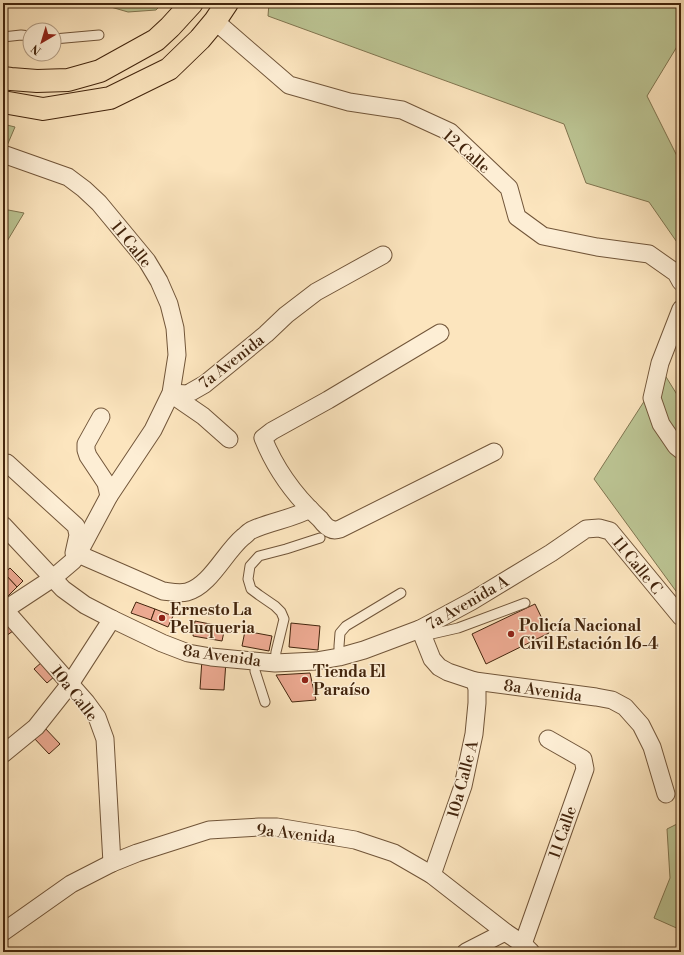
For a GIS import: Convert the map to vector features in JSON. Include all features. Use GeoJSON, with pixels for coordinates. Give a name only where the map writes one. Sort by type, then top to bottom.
{"type":"FeatureCollection","features":[{"type":"Feature","properties":{"kind":"highway"},"geometry":{"type":"LineString","coordinates":[[3,78],[37,81],[68,80],[100,71],[156,40],[170,28],[192,3]]}},
{"type":"Feature","properties":{"kind":"highway"},"geometry":{"type":"LineString","coordinates":[[3,102],[43,109],[110,98],[169,68],[200,39],[215,21],[227,3]]}},
{"type":"Feature","properties":{"kind":"street","name":"12 Calle"},"geometry":{"type":"LineString","coordinates":[[215,21],[289,86],[349,102],[402,110],[450,132],[509,188],[518,216],[543,236],[597,247],[649,254],[676,273],[681,282]]}},
{"type":"Feature","properties":{"kind":"street","name":"11 Calle"},"geometry":{"type":"LineString","coordinates":[[3,154],[68,177],[99,203],[147,260],[159,281],[169,304],[175,328],[177,355],[171,393]]}},
{"type":"Feature","properties":{"kind":"street","name":"7a Avenida"},"geometry":{"type":"LineString","coordinates":[[171,393],[187,394],[205,384],[266,334],[286,315],[316,292],[383,255]]}},
{"type":"Feature","properties":{"kind":"street"},"geometry":{"type":"LineString","coordinates":[[681,309],[660,363],[652,398],[661,424],[676,446],[681,450]]}},
{"type":"Feature","properties":{"kind":"street"},"geometry":{"type":"LineString","coordinates":[[440,333],[328,400],[272,431],[263,438],[268,451],[280,471],[310,510],[330,529],[335,530],[340,529],[494,452]]}},
{"type":"Feature","properties":{"kind":"street"},"geometry":{"type":"LineString","coordinates":[[4,610],[53,578],[75,558],[109,496],[153,430],[171,393],[203,416],[228,440]]}},
{"type":"Feature","properties":{"kind":"street"},"geometry":{"type":"LineString","coordinates":[[101,417],[86,444],[86,450],[88,456],[106,482],[109,496]]}},
{"type":"Feature","properties":{"kind":"street"},"geometry":{"type":"LineString","coordinates":[[7,463],[76,526],[78,535],[75,558]]}},
{"type":"Feature","properties":{"kind":"street"},"geometry":{"type":"LineString","coordinates":[[75,558],[163,591],[175,593],[187,592],[198,588],[209,577],[237,542],[252,530],[310,510]]}},
{"type":"Feature","properties":{"kind":"street","name":"8a Avenida"},"geometry":{"type":"LineString","coordinates":[[3,525],[63,589],[85,605],[162,643],[188,653],[211,657],[275,663],[316,661]]}},
{"type":"Feature","properties":{"kind":"street","name":"7a Avenida A"},"geometry":{"type":"LineString","coordinates":[[316,661],[339,657],[421,632],[551,553],[586,529],[599,528],[610,531]]}},
{"type":"Feature","properties":{"kind":"street","name":"11 Calle C"},"geometry":{"type":"LineString","coordinates":[[610,531],[681,618]]}},
{"type":"Feature","properties":{"kind":"street","name":"10a Calle"},"geometry":{"type":"LineString","coordinates":[[4,610],[86,702],[97,717],[105,739],[112,863]]}},
{"type":"Feature","properties":{"kind":"street"},"geometry":{"type":"LineString","coordinates":[[3,754],[36,727],[70,684],[112,619]]}},
{"type":"Feature","properties":{"kind":"street","name":"8a Avenida"},"geometry":{"type":"LineString","coordinates":[[421,632],[432,660],[439,667],[448,672],[475,680],[612,700],[625,707],[641,725],[652,748],[666,794]]}},
{"type":"Feature","properties":{"kind":"street","name":"10a Calle A"},"geometry":{"type":"LineString","coordinates":[[432,875],[463,786],[474,734],[477,703],[477,689],[475,680]]}},
{"type":"Feature","properties":{"kind":"street","name":"11 Calle"},"geometry":{"type":"LineString","coordinates":[[527,948],[585,769],[583,759],[548,739]]}},
{"type":"Feature","properties":{"kind":"street","name":"9a Avenida"},"geometry":{"type":"LineString","coordinates":[[3,932],[71,884],[112,863],[137,853],[209,830],[277,827],[355,840],[394,853],[432,875],[527,948]]}},
{"type":"Feature","properties":{"kind":"street"},"geometry":{"type":"LineString","coordinates":[[466,952],[505,932]]}},
{"type":"Feature","properties":{"kind":"lane"},"geometry":{"type":"LineString","coordinates":[[3,37],[22,35]]}},
{"type":"Feature","properties":{"kind":"lane"},"geometry":{"type":"LineString","coordinates":[[62,38],[99,35]]}},
{"type":"Feature","properties":{"kind":"lane"},"geometry":{"type":"LineString","coordinates":[[275,663],[276,652],[284,619],[282,612],[252,589],[248,578],[250,566],[259,556],[320,538]]}},
{"type":"Feature","properties":{"kind":"lane"},"geometry":{"type":"LineString","coordinates":[[339,657],[340,633],[346,626],[401,593]]}},
{"type":"Feature","properties":{"kind":"lane"},"geometry":{"type":"LineString","coordinates":[[421,632],[458,628],[525,603]]}},
{"type":"Feature","properties":{"kind":"lane"},"geometry":{"type":"LineString","coordinates":[[256,661],[255,671],[265,702]]}},
{"type":"Feature","properties":{"kind":"green space"},"geometry":{"type":"Polygon","coordinates":[[[97,3],[163,3],[156,10],[128,12],[97,3]]]}},
{"type":"Feature","properties":{"kind":"green space"},"geometry":{"type":"Polygon","coordinates":[[[269,3],[681,3],[681,40],[647,96],[681,164],[681,248],[649,202],[586,183],[564,124],[268,16],[269,3]]]}},
{"type":"Feature","properties":{"kind":"green space"},"geometry":{"type":"Polygon","coordinates":[[[3,124],[15,127],[3,155],[3,124]]]}},
{"type":"Feature","properties":{"kind":"green space"},"geometry":{"type":"Polygon","coordinates":[[[3,209],[24,213],[3,248],[3,209]]]}},
{"type":"Feature","properties":{"kind":"green space"},"geometry":{"type":"Polygon","coordinates":[[[663,372],[681,401],[681,425],[669,448],[681,455],[681,598],[594,479],[663,372]]]}},
{"type":"Feature","properties":{"kind":"green space"},"geometry":{"type":"Polygon","coordinates":[[[681,822],[681,930],[654,918],[670,878],[667,829],[681,822]]]}},
{"type":"Feature","properties":{"kind":"building"},"geometry":{"type":"Polygon","coordinates":[[[10,568],[23,581],[17,587],[4,573],[10,568]]]}},
{"type":"Feature","properties":{"kind":"building"},"geometry":{"type":"Polygon","coordinates":[[[4,573],[17,587],[5,599],[3,597],[4,573]]]}},
{"type":"Feature","properties":{"kind":"building"},"geometry":{"type":"Polygon","coordinates":[[[136,602],[155,609],[151,620],[131,613],[136,602]]]}},
{"type":"Feature","properties":{"kind":"building","name":"Policía Nacional Civil Estación 16-4"},"geometry":{"type":"Polygon","coordinates":[[[535,604],[549,633],[486,664],[472,634],[535,604]]]}},
{"type":"Feature","properties":{"kind":"building","name":"Ernesto La Peluqueria"},"geometry":{"type":"Polygon","coordinates":[[[155,609],[173,616],[168,627],[151,620],[155,609]]]}},
{"type":"Feature","properties":{"kind":"building"},"geometry":{"type":"Polygon","coordinates":[[[5,621],[13,631],[3,638],[3,622],[5,621]]]}},
{"type":"Feature","properties":{"kind":"building"},"geometry":{"type":"Polygon","coordinates":[[[195,621],[225,627],[222,641],[193,636],[195,621]]]}},
{"type":"Feature","properties":{"kind":"building"},"geometry":{"type":"Polygon","coordinates":[[[291,623],[320,626],[318,650],[289,647],[291,623]]]}},
{"type":"Feature","properties":{"kind":"building"},"geometry":{"type":"Polygon","coordinates":[[[245,631],[272,636],[269,651],[242,646],[245,631]]]}},
{"type":"Feature","properties":{"kind":"building"},"geometry":{"type":"Polygon","coordinates":[[[202,659],[226,661],[224,690],[200,689],[202,659]]]}},
{"type":"Feature","properties":{"kind":"building"},"geometry":{"type":"Polygon","coordinates":[[[42,662],[55,676],[47,683],[34,669],[42,662]]]}},
{"type":"Feature","properties":{"kind":"building"},"geometry":{"type":"Polygon","coordinates":[[[310,673],[316,700],[292,702],[276,675],[310,673]]]}},
{"type":"Feature","properties":{"kind":"building"},"geometry":{"type":"Polygon","coordinates":[[[44,727],[60,744],[49,754],[33,737],[44,727]]]}},
{"type":"Feature","properties":{"kind":"place","name":"Ernesto La Peluqueria"},"geometry":{"type":"Point","coordinates":[162,618]}},
{"type":"Feature","properties":{"kind":"place","name":"Policía Nacional Civil Estación 16-4"},"geometry":{"type":"Point","coordinates":[511,634]}},
{"type":"Feature","properties":{"kind":"place","name":"Tienda El Paraíso"},"geometry":{"type":"Point","coordinates":[305,680]}}]}
